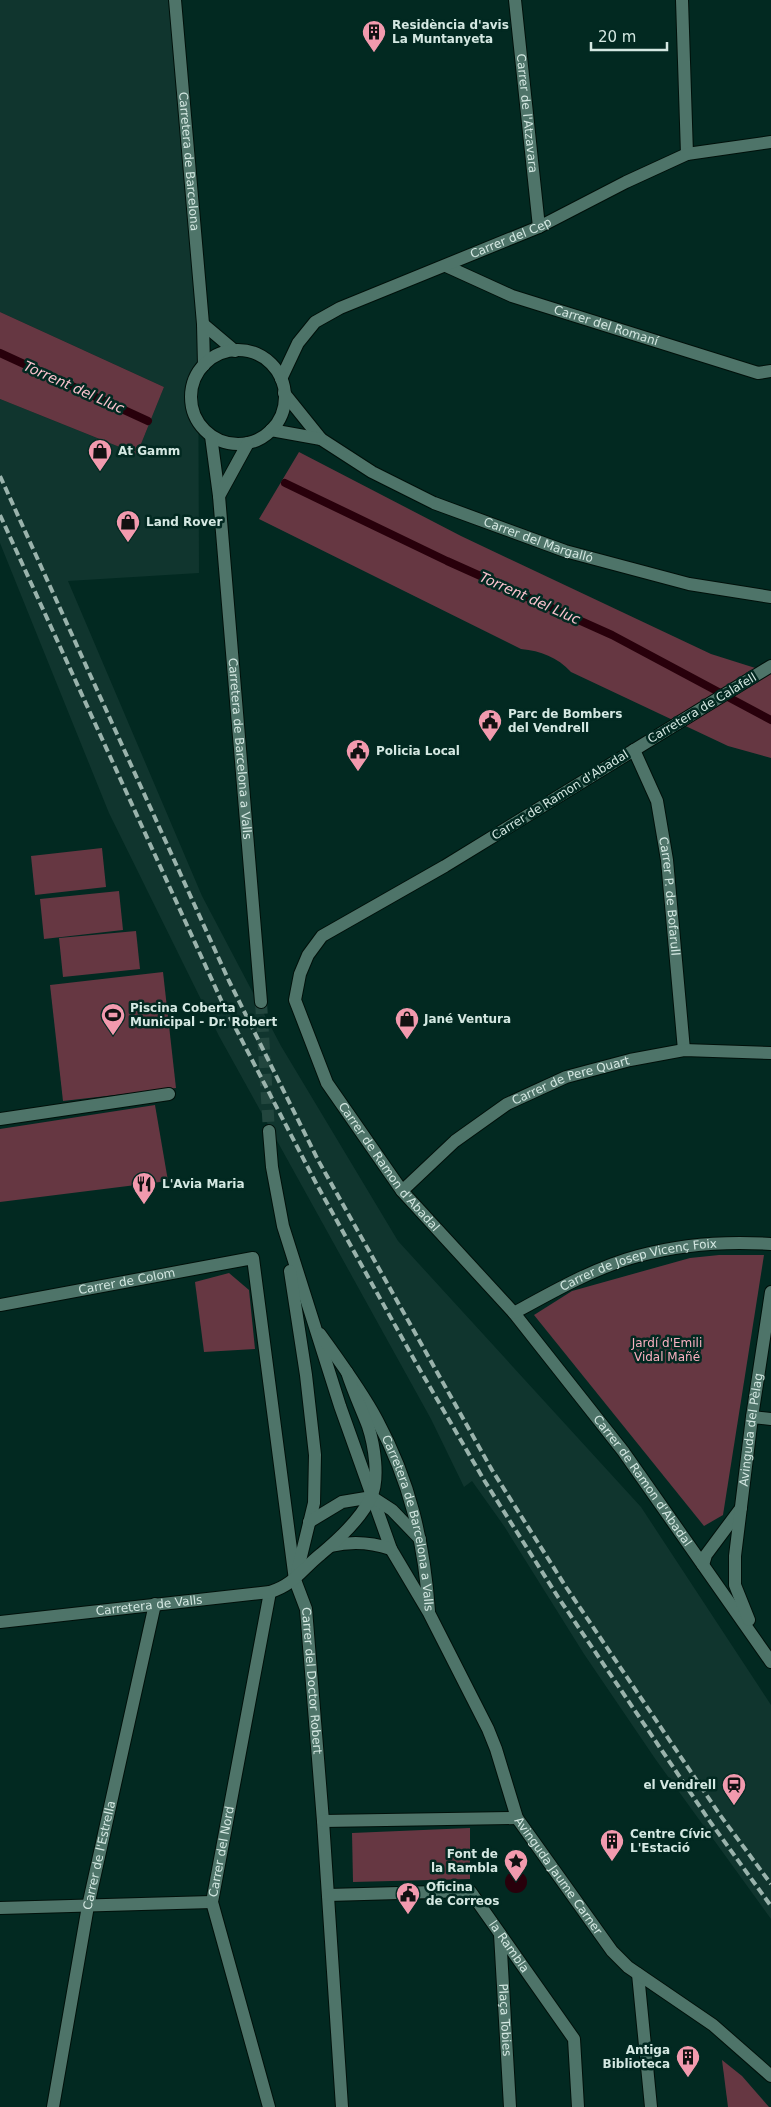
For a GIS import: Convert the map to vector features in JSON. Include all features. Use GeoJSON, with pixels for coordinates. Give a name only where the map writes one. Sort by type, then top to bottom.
{"type":"FeatureCollection","features":[{"type":"Feature","properties":{"kind":"street","name":"Carretera de Barcelona"},"geometry":{"type":"LineString","coordinates":[[175,0],[203,324],[204,365]]}},
{"type":"Feature","properties":{"kind":"street","name":"Carrer de l'Atzavara"},"geometry":{"type":"LineString","coordinates":[[515,0],[539,227]]}},
{"type":"Feature","properties":{"kind":"street"},"geometry":{"type":"LineString","coordinates":[[682,0],[687,154]]}},
{"type":"Feature","properties":{"kind":"street","name":"Carrer del Cep"},"geometry":{"type":"LineString","coordinates":[[281,379],[298,343],[315,322],[340,308],[539,227],[626,182],[687,154],[771,142]]}},
{"type":"Feature","properties":{"kind":"street","name":"Carrer del Romaní"},"geometry":{"type":"LineString","coordinates":[[446,266],[521,299],[758,373],[771,371]]}},
{"type":"Feature","properties":{"kind":"street"},"geometry":{"type":"LineString","coordinates":[[203,324],[235,350]]}},
{"type":"Feature","properties":{"kind":"street"},"geometry":{"type":"LineString","coordinates":[[235,350],[249,352],[263,357],[274,367],[281,379],[284,402],[280,417],[271,430],[257,440],[248,443],[229,444],[211,436],[197,421],[191,402],[193,382],[204,365],[215,356],[235,350]]}},
{"type":"Feature","properties":{"kind":"street","name":"Carrer del Margalló"},"geometry":{"type":"LineString","coordinates":[[284,393],[321,439],[372,472],[434,503],[565,551],[689,584],[771,597]]}},
{"type":"Feature","properties":{"kind":"street","name":"Carrer del Margalló"},"geometry":{"type":"LineString","coordinates":[[271,430],[321,439]]}},
{"type":"Feature","properties":{"kind":"street"},"geometry":{"type":"LineString","coordinates":[[211,436],[219,496]]}},
{"type":"Feature","properties":{"kind":"street"},"geometry":{"type":"LineString","coordinates":[[219,496],[248,443]]}},
{"type":"Feature","properties":{"kind":"street","name":"Carretera de Barcelona a Valls"},"geometry":{"type":"LineString","coordinates":[[219,496],[261,1002]]}},
{"type":"Feature","properties":{"kind":"street","name":"Carretera de Calafell"},"geometry":{"type":"LineString","coordinates":[[634,750],[771,666]]}},
{"type":"Feature","properties":{"kind":"street","name":"Carrer P. de Bofarull"},"geometry":{"type":"LineString","coordinates":[[634,750],[656,801],[667,860],[684,1050]]}},
{"type":"Feature","properties":{"kind":"street","name":"Carrer de Ramon d'Abadal"},"geometry":{"type":"LineString","coordinates":[[634,750],[445,866],[322,936],[308,955],[300,974],[295,1000],[327,1082],[402,1191],[514,1313],[623,1451],[767,1656]]}},
{"type":"Feature","properties":{"kind":"street","name":"Carrer de Pere Quart"},"geometry":{"type":"LineString","coordinates":[[402,1191],[455,1141],[507,1104],[566,1077],[630,1060],[684,1050],[771,1053]]}},
{"type":"Feature","properties":{"kind":"street"},"geometry":{"type":"LineString","coordinates":[[0,1119],[169,1094]]}},
{"type":"Feature","properties":{"kind":"street","name":"Carretera de Barcelona a Valls"},"geometry":{"type":"LineString","coordinates":[[269,1131],[272,1167],[283,1226],[313,1324],[391,1549],[429,1613]]}},
{"type":"Feature","properties":{"kind":"street"},"geometry":{"type":"LineString","coordinates":[[283,1226],[313,1426],[315,1476],[314,1503],[295,1580]]}},
{"type":"Feature","properties":{"kind":"street","name":"Carrer de Josep Vicenç Foix"},"geometry":{"type":"LineString","coordinates":[[514,1313],[569,1283],[637,1256],[686,1245],[740,1242],[771,1244]]}},
{"type":"Feature","properties":{"kind":"street","name":"Carrer de Colom"},"geometry":{"type":"LineString","coordinates":[[0,1305],[253,1258]]}},
{"type":"Feature","properties":{"kind":"street","name":"Carrer del Doctor Robert"},"geometry":{"type":"LineString","coordinates":[[253,1258],[295,1580],[306,1609],[323,1821],[342,2107]]}},
{"type":"Feature","properties":{"kind":"street","name":"Avinguda del Pèlag"},"geometry":{"type":"LineString","coordinates":[[767,1656],[742,1606],[735,1585],[735,1556],[752,1417],[771,1292]]}},
{"type":"Feature","properties":{"kind":"street","name":"Carretera de Barcelona a Valls"},"geometry":{"type":"LineString","coordinates":[[313,1324],[347,1372],[377,1420],[391,1448],[409,1494],[424,1556],[429,1613]]}},
{"type":"Feature","properties":{"kind":"street"},"geometry":{"type":"LineString","coordinates":[[295,1580],[307,1566],[331,1546],[372,1497],[376,1467],[368,1428],[347,1372]]}},
{"type":"Feature","properties":{"kind":"street"},"geometry":{"type":"LineString","coordinates":[[752,1417],[771,1419]]}},
{"type":"Feature","properties":{"kind":"street"},"geometry":{"type":"LineString","coordinates":[[309,1522],[342,1502],[372,1497],[392,1510],[420,1539]]}},
{"type":"Feature","properties":{"kind":"street","name":"Avinguda del Pèlag"},"geometry":{"type":"LineString","coordinates":[[703,1565],[709,1551],[741,1508]]}},
{"type":"Feature","properties":{"kind":"street"},"geometry":{"type":"LineString","coordinates":[[331,1546],[350,1542],[373,1544],[391,1549]]}},
{"type":"Feature","properties":{"kind":"street","name":"Carretera de Valls"},"geometry":{"type":"LineString","coordinates":[[0,1622],[270,1592],[280,1589],[295,1580]]}},
{"type":"Feature","properties":{"kind":"street","name":"Carrer del Nord"},"geometry":{"type":"LineString","coordinates":[[270,1592],[212,1902],[270,2107]]}},
{"type":"Feature","properties":{"kind":"street","name":"Carrer de l'Estrella"},"geometry":{"type":"LineString","coordinates":[[53,2107],[88,1906],[155,1604]]}},
{"type":"Feature","properties":{"kind":"street","name":"Avinguda Jaume Carner"},"geometry":{"type":"LineString","coordinates":[[429,1613],[488,1729],[517,1818],[612,1951],[638,1974],[713,2025],[771,2076]]}},
{"type":"Feature","properties":{"kind":"street"},"geometry":{"type":"LineString","coordinates":[[323,1821],[517,1818]]}},
{"type":"Feature","properties":{"kind":"street","name":"la Rambla"},"geometry":{"type":"LineString","coordinates":[[328,1895],[470,1890],[574,2039],[578,2107]]}},
{"type":"Feature","properties":{"kind":"street"},"geometry":{"type":"LineString","coordinates":[[0,1908],[212,1902]]}},
{"type":"Feature","properties":{"kind":"street","name":"Plaça Tobies"},"geometry":{"type":"LineString","coordinates":[[500,1934],[510,2107]]}},
{"type":"Feature","properties":{"kind":"street"},"geometry":{"type":"LineString","coordinates":[[638,1974],[651,2107]]}},
{"type":"Feature","properties":{"kind":"shaded area"},"geometry":{"type":"Polygon","coordinates":[[[0,0],[172,0],[198,296],[199,573],[68,581],[202,896],[281,1046],[398,1241],[641,1507],[771,1705],[771,1919],[656,1760],[584,1654],[504,1526],[472,1481],[464,1487],[431,1419],[219,1036],[109,813],[0,543],[0,399],[137,454],[164,387],[0,312],[0,0]]]}},
{"type":"Feature","properties":{"kind":"shaded area","name":"Font de la Rambla"},"geometry":{"type":"Polygon","coordinates":[[[516,1871],[524,1874],[527,1882],[524,1890],[516,1893],[508,1890],[505,1882],[508,1874],[516,1871]]]}},
{"type":"Feature","properties":{"kind":"green space"},"geometry":{"type":"Polygon","coordinates":[[[0,312],[164,387],[137,454],[0,399],[0,312]]]}},
{"type":"Feature","properties":{"kind":"green space"},"geometry":{"type":"Polygon","coordinates":[[[299,452],[461,536],[711,654],[771,673],[771,758],[728,746],[571,672],[560,662],[548,656],[535,651],[521,649],[259,519],[299,452]]]}},
{"type":"Feature","properties":{"kind":"green space"},"geometry":{"type":"Polygon","coordinates":[[[102,848],[106,887],[35,895],[31,856],[102,848]]]}},
{"type":"Feature","properties":{"kind":"green space"},"geometry":{"type":"Polygon","coordinates":[[[119,891],[123,930],[44,939],[40,899],[119,891]]]}},
{"type":"Feature","properties":{"kind":"green space"},"geometry":{"type":"Polygon","coordinates":[[[136,931],[140,969],[63,977],[59,938],[136,931]]]}},
{"type":"Feature","properties":{"kind":"green space","name":"Piscina Coberta Municipal - Dr. Robert"},"geometry":{"type":"Polygon","coordinates":[[[163,972],[176,1088],[63,1101],[50,985],[163,972]]]}},
{"type":"Feature","properties":{"kind":"green space"},"geometry":{"type":"Polygon","coordinates":[[[155,1105],[168,1181],[0,1202],[0,1129],[155,1105]]]}},
{"type":"Feature","properties":{"kind":"green space","name":"Jardí d'Emili Vidal Mañé"},"geometry":{"type":"Polygon","coordinates":[[[719,1255],[764,1255],[723,1515],[704,1526],[534,1315],[572,1291],[690,1258],[719,1255]]]}},
{"type":"Feature","properties":{"kind":"green space"},"geometry":{"type":"Polygon","coordinates":[[[229,1273],[249,1290],[255,1349],[204,1352],[195,1282],[229,1273]]]}},
{"type":"Feature","properties":{"kind":"green space"},"geometry":{"type":"Polygon","coordinates":[[[470,1828],[470,1879],[353,1882],[352,1833],[470,1828]]]}},
{"type":"Feature","properties":{"kind":"green space"},"geometry":{"type":"Polygon","coordinates":[[[722,2060],[742,2076],[769,2107],[728,2107],[722,2060]]]}},
{"type":"Feature","properties":{"kind":"waterway","name":"Torrent del Lluc"},"geometry":{"type":"LineString","coordinates":[[0,353],[148,421]]}},
{"type":"Feature","properties":{"kind":"waterway","name":"Torrent del Lluc"},"geometry":{"type":"LineString","coordinates":[[285,483],[447,561],[612,635],[771,720]]}},
{"type":"Feature","properties":{"kind":"tunnel"},"geometry":{"type":"LineString","coordinates":[[261,1002],[269,1131]]}},
{"type":"Feature","properties":{"kind":"railway"},"geometry":{"type":"LineString","coordinates":[[0,476],[229,981],[318,1160],[492,1470],[566,1587],[720,1815],[771,1884]]}},
{"type":"Feature","properties":{"kind":"railway"},"geometry":{"type":"LineString","coordinates":[[0,515],[222,1002],[317,1185],[416,1363],[484,1480],[558,1597],[711,1823],[771,1906]]}},
{"type":"Feature","properties":{"kind":"place","name":"Residència d'avis La Muntanyeta"},"geometry":{"type":"Point","coordinates":[374,53]}},
{"type":"Feature","properties":{"kind":"place","name":"At Gamm"},"geometry":{"type":"Point","coordinates":[100,472]}},
{"type":"Feature","properties":{"kind":"place","name":"Land Rover"},"geometry":{"type":"Point","coordinates":[128,543]}},
{"type":"Feature","properties":{"kind":"place","name":"Parc de Bombers del Vendrell"},"geometry":{"type":"Point","coordinates":[490,742]}},
{"type":"Feature","properties":{"kind":"place","name":"Policia Local"},"geometry":{"type":"Point","coordinates":[358,772]}},
{"type":"Feature","properties":{"kind":"place","name":"Piscina Coberta Municipal - Dr. Robert"},"geometry":{"type":"Point","coordinates":[113,1036]}},
{"type":"Feature","properties":{"kind":"place","name":"Jané Ventura"},"geometry":{"type":"Point","coordinates":[407,1040]}},
{"type":"Feature","properties":{"kind":"place","name":"L'Avia Maria"},"geometry":{"type":"Point","coordinates":[144,1205]}},
{"type":"Feature","properties":{"kind":"place","name":"el Vendrell"},"geometry":{"type":"Point","coordinates":[734,1806]}},
{"type":"Feature","properties":{"kind":"place","name":"Centre Cívic L'Estació"},"geometry":{"type":"Point","coordinates":[612,1862]}},
{"type":"Feature","properties":{"kind":"place","name":"Font de la Rambla"},"geometry":{"type":"Point","coordinates":[516,1882]}},
{"type":"Feature","properties":{"kind":"place","name":"Oficina de Correos"},"geometry":{"type":"Point","coordinates":[408,1915]}},
{"type":"Feature","properties":{"kind":"place","name":"Antiga Biblioteca"},"geometry":{"type":"Point","coordinates":[688,2078]}}]}
